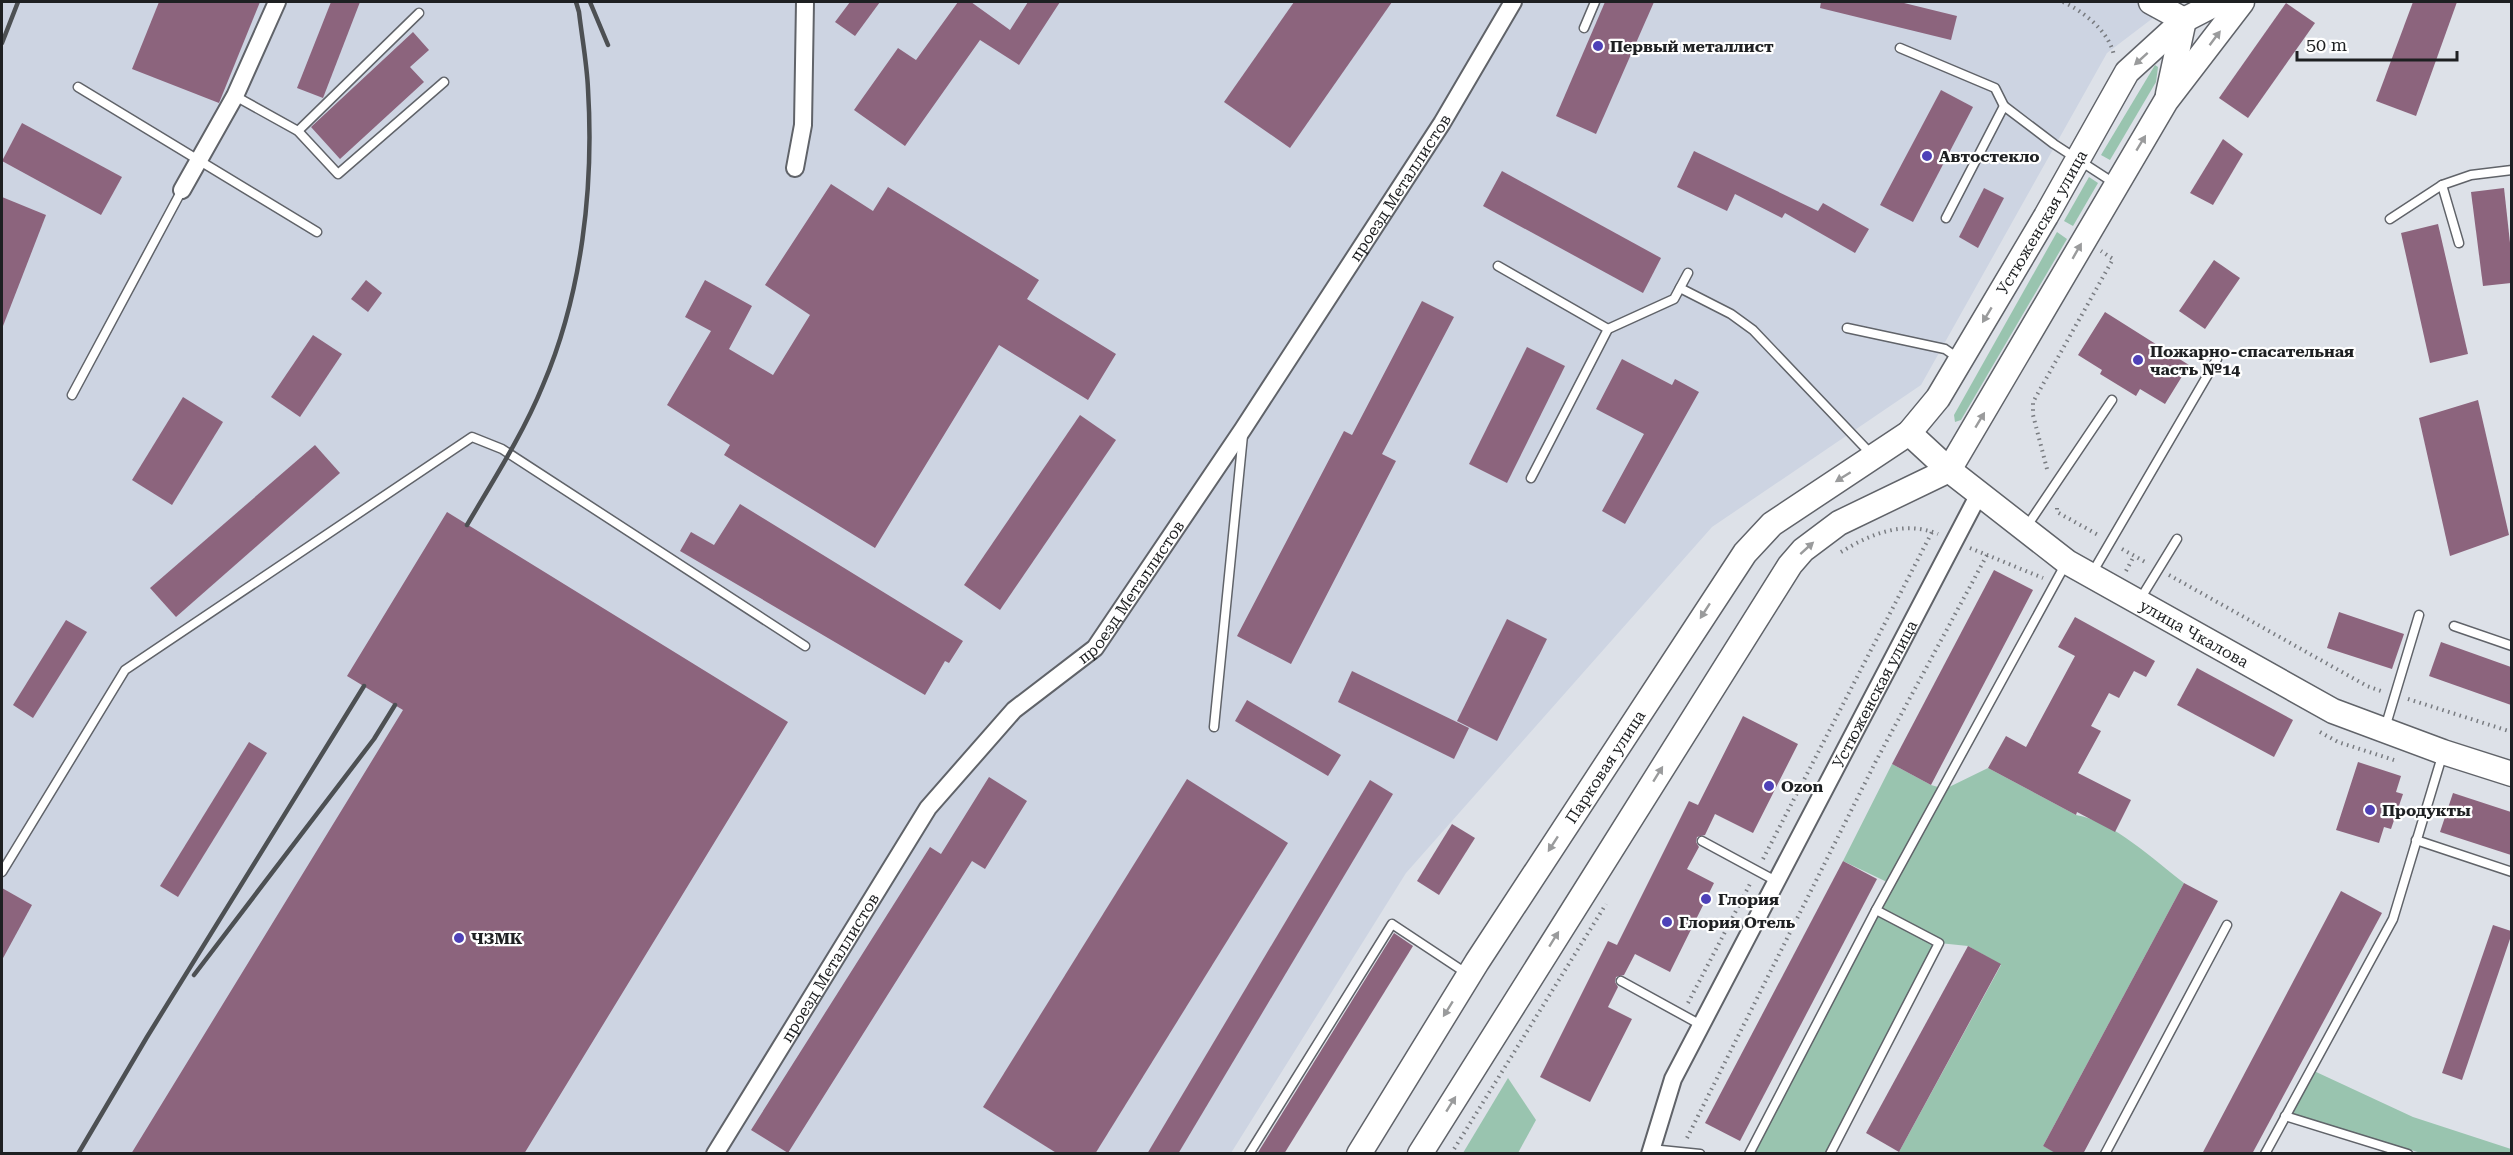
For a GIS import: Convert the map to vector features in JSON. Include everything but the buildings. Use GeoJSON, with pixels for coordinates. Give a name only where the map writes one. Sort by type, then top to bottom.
{"type":"FeatureCollection","features":[{"type":"Feature","properties":{"kind":"main road"},"geometry":{"type":"LineString","coordinates":[[2151,2],[2184,20],[2166,101]]}},
{"type":"Feature","properties":{"kind":"main road","name":"Устюженская улица"},"geometry":{"type":"LineString","coordinates":[[1909,433],[1938,398],[1961,360],[2127,72],[2184,20],[2218,2]]}},
{"type":"Feature","properties":{"kind":"main road"},"geometry":{"type":"LineString","coordinates":[[1420,1154],[1790,566],[1803,550],[1839,523],[1949,470],[2166,101],[2242,2]]}},
{"type":"Feature","properties":{"kind":"main road","name":"улица Чкалова"},"geometry":{"type":"LineString","coordinates":[[1909,433],[1949,470],[2067,562],[2333,711],[2443,752],[2511,774]]}},
{"type":"Feature","properties":{"kind":"main road","name":"Парковая улица"},"geometry":{"type":"LineString","coordinates":[[1359,1154],[1469,975],[1745,553],[1772,524],[1809,498],[1875,458],[1909,433]]}},
{"type":"Feature","properties":{"kind":"street"},"geometry":{"type":"LineString","coordinates":[[182,190],[235,96],[277,2]]}},
{"type":"Feature","properties":{"kind":"street"},"geometry":{"type":"LineString","coordinates":[[795,168],[803,124],[805,2]]}},
{"type":"Feature","properties":{"kind":"street","name":"проезд Металлистов"},"geometry":{"type":"LineString","coordinates":[[715,1154],[928,808],[1014,710],[1095,648],[1243,429],[1442,123],[1513,2]]}},
{"type":"Feature","properties":{"kind":"street","name":"Устюженская улица"},"geometry":{"type":"LineString","coordinates":[[1651,1151],[1673,1079],[1979,494]]}},
{"type":"Feature","properties":{"kind":"lane"},"geometry":{"type":"LineString","coordinates":[[1584,28],[1595,2]]}},
{"type":"Feature","properties":{"kind":"lane"},"geometry":{"type":"LineString","coordinates":[[298,131],[419,13]]}},
{"type":"Feature","properties":{"kind":"lane"},"geometry":{"type":"LineString","coordinates":[[1900,48],[1995,88],[2004,106],[2116,185]]}},
{"type":"Feature","properties":{"kind":"lane"},"geometry":{"type":"LineString","coordinates":[[235,96],[298,131],[339,174],[444,82]]}},
{"type":"Feature","properties":{"kind":"lane"},"geometry":{"type":"LineString","coordinates":[[78,87],[317,232]]}},
{"type":"Feature","properties":{"kind":"lane"},"geometry":{"type":"LineString","coordinates":[[1946,218],[2004,106]]}},
{"type":"Feature","properties":{"kind":"lane"},"geometry":{"type":"LineString","coordinates":[[2390,219],[2442,185],[2471,175],[2511,170]]}},
{"type":"Feature","properties":{"kind":"lane"},"geometry":{"type":"LineString","coordinates":[[2442,185],[2459,243]]}},
{"type":"Feature","properties":{"kind":"lane"},"geometry":{"type":"LineString","coordinates":[[72,395],[182,190]]}},
{"type":"Feature","properties":{"kind":"lane"},"geometry":{"type":"LineString","coordinates":[[1498,266],[1608,329]]}},
{"type":"Feature","properties":{"kind":"lane"},"geometry":{"type":"LineString","coordinates":[[1531,478],[1608,329],[1674,299],[1688,273]]}},
{"type":"Feature","properties":{"kind":"lane"},"geometry":{"type":"LineString","coordinates":[[1680,288],[1731,314],[1753,330],[1875,458]]}},
{"type":"Feature","properties":{"kind":"lane"},"geometry":{"type":"LineString","coordinates":[[1847,328],[1945,350],[1961,360]]}},
{"type":"Feature","properties":{"kind":"lane"},"geometry":{"type":"LineString","coordinates":[[2091,575],[2217,359]]}},
{"type":"Feature","properties":{"kind":"lane"},"geometry":{"type":"LineString","coordinates":[[2025,529],[2112,400]]}},
{"type":"Feature","properties":{"kind":"lane"},"geometry":{"type":"LineString","coordinates":[[1214,727],[1243,429]]}},
{"type":"Feature","properties":{"kind":"lane"},"geometry":{"type":"LineString","coordinates":[[2,872],[125,670],[472,437],[502,449],[805,646]]}},
{"type":"Feature","properties":{"kind":"lane"},"geometry":{"type":"LineString","coordinates":[[2138,602],[2177,539]]}},
{"type":"Feature","properties":{"kind":"lane"},"geometry":{"type":"LineString","coordinates":[[1749,1154],[1876,910],[2067,562]]}},
{"type":"Feature","properties":{"kind":"lane"},"geometry":{"type":"LineString","coordinates":[[2384,731],[2419,615]]}},
{"type":"Feature","properties":{"kind":"lane"},"geometry":{"type":"LineString","coordinates":[[2454,626],[2511,646]]}},
{"type":"Feature","properties":{"kind":"lane"},"geometry":{"type":"LineString","coordinates":[[2265,1154],[2394,919],[2443,752]]}},
{"type":"Feature","properties":{"kind":"lane"},"geometry":{"type":"LineString","coordinates":[[2416,840],[2511,872]]}},
{"type":"Feature","properties":{"kind":"lane"},"geometry":{"type":"LineString","coordinates":[[1702,841],[1776,881]]}},
{"type":"Feature","properties":{"kind":"lane"},"geometry":{"type":"LineString","coordinates":[[1830,1154],[1939,943],[1876,910]]}},
{"type":"Feature","properties":{"kind":"lane"},"geometry":{"type":"LineString","coordinates":[[1249,1154],[1392,924],[1469,975]]}},
{"type":"Feature","properties":{"kind":"lane"},"geometry":{"type":"LineString","coordinates":[[2104,1154],[2227,925]]}},
{"type":"Feature","properties":{"kind":"lane"},"geometry":{"type":"LineString","coordinates":[[1621,981],[1701,1026]]}},
{"type":"Feature","properties":{"kind":"lane"},"geometry":{"type":"LineString","coordinates":[[2285,1116],[2408,1154]]}},
{"type":"Feature","properties":{"kind":"lane"},"geometry":{"type":"LineString","coordinates":[[1651,1151],[1700,1154]]}},
{"type":"Feature","properties":{"kind":"path"},"geometry":{"type":"LineString","coordinates":[[2063,2],[2095,24],[2105,35],[2112,45],[2114,54],[2112,62]]}},
{"type":"Feature","properties":{"kind":"path"},"geometry":{"type":"LineString","coordinates":[[2113,259],[2033,402],[2033,415],[2057,512],[2367,686],[2511,732]]}},
{"type":"Feature","properties":{"kind":"path"},"geometry":{"type":"LineString","coordinates":[[1838,554],[1879,533],[1903,528],[1918,528],[2055,583]]}},
{"type":"Feature","properties":{"kind":"path"},"geometry":{"type":"LineString","coordinates":[[1682,1015],[1932,532]]}},
{"type":"Feature","properties":{"kind":"path"},"geometry":{"type":"LineString","coordinates":[[1680,1153],[1876,761],[1987,555]]}},
{"type":"Feature","properties":{"kind":"path"},"geometry":{"type":"LineString","coordinates":[[2318,731],[2338,742],[2404,763]]}},
{"type":"Feature","properties":{"kind":"path"},"geometry":{"type":"LineString","coordinates":[[1451,1154],[1612,895]]}},
{"type":"Feature","properties":{"kind":"shaded area"},"geometry":{"type":"Polygon","coordinates":[[[2,2],[2174,2],[2107,53],[1921,385],[1712,527],[1406,873],[1231,1153],[2,1154],[2,2]]]}},
{"type":"Feature","properties":{"kind":"green space"},"geometry":{"type":"Polygon","coordinates":[[[2155,65],[2158,67],[2156,82],[2110,160],[2101,155],[2155,65]]]}},
{"type":"Feature","properties":{"kind":"green space"},"geometry":{"type":"Polygon","coordinates":[[[2089,177],[2098,183],[2073,226],[2064,221],[2089,177]]]}},
{"type":"Feature","properties":{"kind":"green space"},"geometry":{"type":"Polygon","coordinates":[[[2057,232],[2067,239],[1961,420],[1955,422],[1954,415],[2057,232]]]}},
{"type":"Feature","properties":{"kind":"green space"},"geometry":{"type":"Polygon","coordinates":[[[1892,764],[1931,785],[1945,789],[1988,768],[2076,815],[2119,833],[2184,883],[2043,1146],[2057,1153],[1899,1152],[2001,965],[1968,946],[1939,943],[1830,1153],[1749,1154],[1887,882],[1843,861],[1892,764]]]}},
{"type":"Feature","properties":{"kind":"green space"},"geometry":{"type":"Polygon","coordinates":[[[2314,1071],[2413,1117],[2511,1149],[2511,1153],[2421,1153],[2290,1113],[2314,1071]]]}},
{"type":"Feature","properties":{"kind":"green space"},"geometry":{"type":"Polygon","coordinates":[[[1508,1078],[1536,1120],[1518,1153],[1463,1153],[1508,1078]]]}},
{"type":"Feature","properties":{"kind":"railway"},"geometry":{"type":"LineString","coordinates":[[2,43],[18,2]]}},
{"type":"Feature","properties":{"kind":"railway"},"geometry":{"type":"LineString","coordinates":[[467,525],[508,456],[543,385],[556,350],[576,277],[587,202],[589,164],[587,70],[576,2]]}},
{"type":"Feature","properties":{"kind":"railway"},"geometry":{"type":"LineString","coordinates":[[590,2],[608,45]]}},
{"type":"Feature","properties":{"kind":"railway"},"geometry":{"type":"LineString","coordinates":[[78,1154],[147,1037],[364,686]]}},
{"type":"Feature","properties":{"kind":"railway"},"geometry":{"type":"LineString","coordinates":[[194,975],[374,739],[395,705]]}},
{"type":"Feature","properties":{"kind":"place","name":"Первый металлист"},"geometry":{"type":"Point","coordinates":[1598,46]}},
{"type":"Feature","properties":{"kind":"place","name":"Автостекло"},"geometry":{"type":"Point","coordinates":[1927,156]}},
{"type":"Feature","properties":{"kind":"place","name":"Пожарно-спасательная часть №14"},"geometry":{"type":"Point","coordinates":[2138,360]}},
{"type":"Feature","properties":{"kind":"place","name":"Ozon"},"geometry":{"type":"Point","coordinates":[1769,786]}},
{"type":"Feature","properties":{"kind":"place","name":"Продукты"},"geometry":{"type":"Point","coordinates":[2370,810]}},
{"type":"Feature","properties":{"kind":"place","name":"Глория"},"geometry":{"type":"Point","coordinates":[1706,899]}},
{"type":"Feature","properties":{"kind":"place","name":"Глория Отель"},"geometry":{"type":"Point","coordinates":[1667,922]}},
{"type":"Feature","properties":{"kind":"place","name":"ЧЗМК"},"geometry":{"type":"Point","coordinates":[459,938]}}]}
